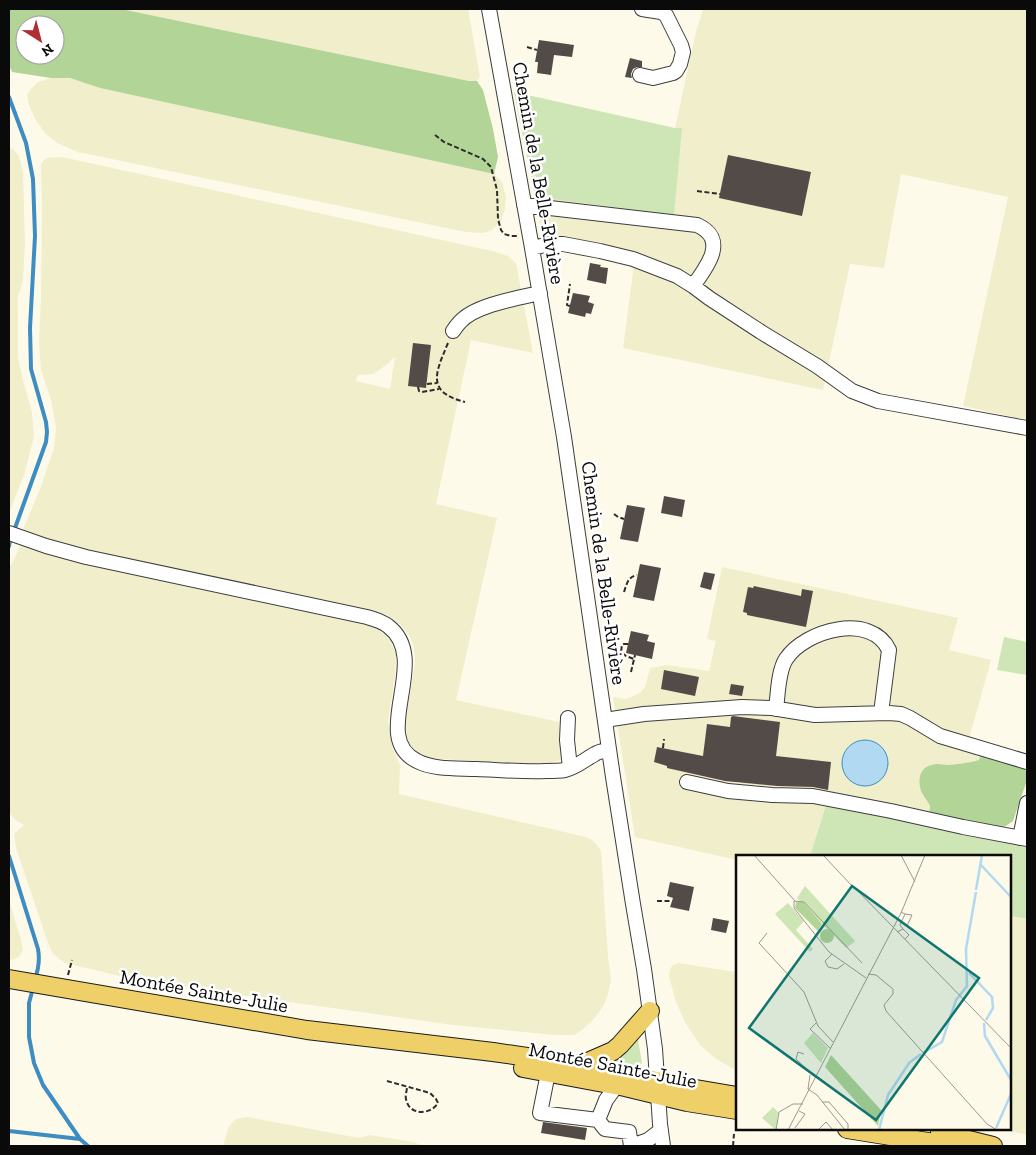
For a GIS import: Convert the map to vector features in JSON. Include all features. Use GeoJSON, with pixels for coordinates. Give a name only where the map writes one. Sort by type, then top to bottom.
{"type":"FeatureCollection","features":[{"type":"Feature","properties":{"kind":"main road","name":"Montée Sainte-Julie"},"geometry":{"type":"LineString","coordinates":[[15,981],[307,1030],[493,1052],[581,1066],[657,1088],[687,1102],[736,1110]]}},
{"type":"Feature","properties":{"kind":"main road"},"geometry":{"type":"LineString","coordinates":[[581,1066],[617,1048],[650,1010]]}},
{"type":"Feature","properties":{"kind":"main road","name":"Montée Sainte-Julie"},"geometry":{"type":"LineString","coordinates":[[393,1040],[491,1063],[617,1085],[690,1088],[736,1096]]}},
{"type":"Feature","properties":{"kind":"main road"},"geometry":{"type":"LineString","coordinates":[[854,1130],[953,1146]]}},
{"type":"Feature","properties":{"kind":"main road"},"geometry":{"type":"LineString","coordinates":[[926,1130],[993,1146]]}},
{"type":"Feature","properties":{"kind":"street","name":"Chemin de la Belle-Rivière"},"geometry":{"type":"LineString","coordinates":[[489,9],[564,437],[609,750],[650,1010],[663,1146]]}},
{"type":"Feature","properties":{"kind":"street"},"geometry":{"type":"LineString","coordinates":[[640,75],[657,78],[673,73],[680,64],[683,52],[666,16],[661,12],[642,9]]}},
{"type":"Feature","properties":{"kind":"street"},"geometry":{"type":"LineString","coordinates":[[524,205],[697,225],[706,229],[711,235],[713,249],[703,273],[693,286]]}},
{"type":"Feature","properties":{"kind":"street"},"geometry":{"type":"LineString","coordinates":[[531,241],[563,244],[600,251],[640,262],[677,276],[852,391],[865,397],[1027,428]]}},
{"type":"Feature","properties":{"kind":"street"},"geometry":{"type":"LineString","coordinates":[[453,331],[460,322],[475,311],[516,298],[540,293]]}},
{"type":"Feature","properties":{"kind":"street"},"geometry":{"type":"LineString","coordinates":[[9,533],[86,557],[383,622],[395,632],[401,641],[405,660],[397,728],[398,737],[400,744],[411,758],[418,762],[444,768],[532,772],[564,770],[578,765],[595,753],[609,750]]}},
{"type":"Feature","properties":{"kind":"street"},"geometry":{"type":"LineString","coordinates":[[776,709],[781,672],[784,663],[793,650],[820,634],[852,628],[860,629],[878,637],[889,650],[881,713]]}},
{"type":"Feature","properties":{"kind":"street"},"geometry":{"type":"LineString","coordinates":[[605,720],[644,714],[742,707],[776,709],[815,715],[901,714],[940,736],[1027,762]]}},
{"type":"Feature","properties":{"kind":"street"},"geometry":{"type":"LineString","coordinates":[[568,718],[567,740],[570,768]]}},
{"type":"Feature","properties":{"kind":"street"},"geometry":{"type":"LineString","coordinates":[[687,782],[728,791],[813,796],[1024,838],[1027,803]]}},
{"type":"Feature","properties":{"kind":"street"},"geometry":{"type":"LineString","coordinates":[[548,1073],[540,1112],[598,1120],[605,1129],[629,1132],[631,1146],[648,1140],[661,1130]]}},
{"type":"Feature","properties":{"kind":"street"},"geometry":{"type":"LineString","coordinates":[[598,1120],[606,1100],[617,1085]]}},
{"type":"Feature","properties":{"kind":"path"},"geometry":{"type":"LineString","coordinates":[[527,47],[537,50]]}},
{"type":"Feature","properties":{"kind":"path"},"geometry":{"type":"LineString","coordinates":[[435,135],[444,142],[483,159],[491,167],[497,190],[498,219],[501,230],[504,234],[531,241]]}},
{"type":"Feature","properties":{"kind":"path"},"geometry":{"type":"LineString","coordinates":[[697,191],[720,194]]}},
{"type":"Feature","properties":{"kind":"path"},"geometry":{"type":"LineString","coordinates":[[570,284],[567,305],[570,306]]}},
{"type":"Feature","properties":{"kind":"path"},"geometry":{"type":"LineString","coordinates":[[453,331],[437,374],[437,383],[439,389],[450,398],[464,402]]}},
{"type":"Feature","properties":{"kind":"path"},"geometry":{"type":"LineString","coordinates":[[427,384],[437,383]]}},
{"type":"Feature","properties":{"kind":"path"},"geometry":{"type":"LineString","coordinates":[[418,386],[418,391],[422,392],[439,389]]}},
{"type":"Feature","properties":{"kind":"path"},"geometry":{"type":"LineString","coordinates":[[614,514],[624,519]]}},
{"type":"Feature","properties":{"kind":"path"},"geometry":{"type":"LineString","coordinates":[[624,592],[629,579],[637,575]]}},
{"type":"Feature","properties":{"kind":"path"},"geometry":{"type":"LineString","coordinates":[[628,644],[622,645],[621,652],[634,659]]}},
{"type":"Feature","properties":{"kind":"path"},"geometry":{"type":"LineString","coordinates":[[631,672],[635,655]]}},
{"type":"Feature","properties":{"kind":"path"},"geometry":{"type":"LineString","coordinates":[[663,748],[664,738]]}},
{"type":"Feature","properties":{"kind":"path"},"geometry":{"type":"LineString","coordinates":[[657,901],[672,901]]}},
{"type":"Feature","properties":{"kind":"path"},"geometry":{"type":"LineString","coordinates":[[386,1081],[408,1087],[430,1093],[436,1098],[438,1103],[435,1108],[418,1112],[413,1110],[408,1105],[406,1099],[408,1087]]}},
{"type":"Feature","properties":{"kind":"path"},"geometry":{"type":"LineString","coordinates":[[733,1146],[734,1134]]}},
{"type":"Feature","properties":{"kind":"shaded area"},"geometry":{"type":"Polygon","coordinates":[[[121,9],[468,9],[480,77],[477,81],[469,81],[121,9]]]}},
{"type":"Feature","properties":{"kind":"shaded area"},"geometry":{"type":"Polygon","coordinates":[[[703,9],[1027,9],[1027,420],[963,406],[1008,197],[901,174],[884,268],[850,264],[823,390],[623,348],[634,265],[587,252],[553,249],[545,255],[535,197],[674,215],[681,128],[675,128],[696,32],[703,9]]]}},
{"type":"Feature","properties":{"kind":"shaded area"},"geometry":{"type":"Polygon","coordinates":[[[51,78],[70,78],[100,88],[494,174],[502,182],[506,197],[505,209],[501,221],[492,230],[483,233],[466,232],[78,152],[57,143],[45,133],[35,119],[29,105],[27,95],[31,89],[38,82],[51,78]]]}},
{"type":"Feature","properties":{"kind":"shaded area"},"geometry":{"type":"Polygon","coordinates":[[[9,148],[13,149],[19,156],[23,173],[25,243],[23,280],[18,296],[18,358],[32,412],[34,437],[24,475],[9,513],[9,148]]]}},
{"type":"Feature","properties":{"kind":"shaded area"},"geometry":{"type":"Polygon","coordinates":[[[62,157],[492,251],[508,256],[516,263],[533,353],[471,340],[436,504],[497,518],[456,700],[559,722],[564,759],[533,766],[430,758],[418,753],[408,743],[404,732],[415,663],[414,648],[410,637],[400,624],[387,615],[88,551],[22,532],[40,489],[54,448],[56,427],[51,400],[41,370],[39,341],[42,216],[41,164],[46,158],[62,157]],[[395,357],[373,374],[358,375],[356,381],[390,389],[395,357]]]}},
{"type":"Feature","properties":{"kind":"shaded area"},"geometry":{"type":"Polygon","coordinates":[[[21,545],[68,559],[362,622],[378,629],[390,640],[396,654],[395,677],[388,721],[392,747],[400,765],[399,794],[586,837],[592,840],[601,851],[611,980],[604,1005],[594,1019],[574,1035],[555,1035],[453,1025],[141,981],[65,963],[53,954],[16,848],[14,834],[24,825],[15,820],[9,812],[9,569],[21,545]]]}},
{"type":"Feature","properties":{"kind":"shaded area"},"geometry":{"type":"Polygon","coordinates":[[[722,567],[958,618],[949,650],[991,660],[969,739],[984,744],[980,760],[947,765],[934,764],[922,794],[930,806],[927,823],[827,802],[810,855],[736,855],[736,860],[635,837],[613,697],[626,699],[640,693],[645,687],[650,668],[667,665],[709,671],[716,641],[707,639],[722,567]]]}},
{"type":"Feature","properties":{"kind":"shaded area"},"geometry":{"type":"Polygon","coordinates":[[[9,900],[23,950],[19,957],[12,960],[9,959],[9,900]]]}},
{"type":"Feature","properties":{"kind":"shaded area"},"geometry":{"type":"Polygon","coordinates":[[[1011,916],[1027,919],[1027,1135],[1004,1130],[1011,1130],[1011,916]]]}},
{"type":"Feature","properties":{"kind":"shaded area"},"geometry":{"type":"Polygon","coordinates":[[[679,963],[735,972],[736,964],[736,1070],[716,1059],[700,1045],[686,1024],[676,1002],[669,976],[673,965],[679,963]]]}},
{"type":"Feature","properties":{"kind":"shaded area"},"geometry":{"type":"Polygon","coordinates":[[[247,1117],[359,1138],[370,1135],[413,1142],[424,1146],[223,1146],[229,1126],[236,1119],[247,1117]]]}},
{"type":"Feature","properties":{"kind":"green space"},"geometry":{"type":"Polygon","coordinates":[[[9,9],[121,9],[469,81],[477,81],[483,90],[498,157],[494,174],[100,88],[70,78],[51,78],[12,72],[9,65],[9,9]]]}},
{"type":"Feature","properties":{"kind":"green space"},"geometry":{"type":"Polygon","coordinates":[[[514,92],[682,128],[674,215],[535,197],[514,92]]]}},
{"type":"Feature","properties":{"kind":"green space"},"geometry":{"type":"Polygon","coordinates":[[[1004,637],[1027,642],[1027,675],[997,670],[1004,637]]]}},
{"type":"Feature","properties":{"kind":"green space"},"geometry":{"type":"Polygon","coordinates":[[[981,754],[1024,768],[1027,773],[1027,780],[1013,821],[1006,826],[995,829],[929,814],[930,806],[922,793],[920,784],[920,776],[924,769],[934,764],[948,765],[979,760],[981,754]]]}},
{"type":"Feature","properties":{"kind":"green space"},"geometry":{"type":"Polygon","coordinates":[[[827,802],[1027,842],[1027,919],[1011,916],[1011,855],[810,855],[827,802]]]}},
{"type":"Feature","properties":{"kind":"green space"},"geometry":{"type":"Polygon","coordinates":[[[635,1039],[638,1040],[642,1063],[639,1067],[606,1062],[635,1039]]]}},
{"type":"Feature","properties":{"kind":"water"},"geometry":{"type":"Polygon","coordinates":[[[861,740],[869,740],[878,744],[884,750],[888,763],[884,776],[878,782],[869,786],[861,786],[852,782],[846,776],[842,767],[842,759],[846,750],[852,744],[861,740]]]}},
{"type":"Feature","properties":{"kind":"building"},"geometry":{"type":"Polygon","coordinates":[[[539,40],[574,45],[572,57],[554,55],[551,75],[537,73],[538,62],[535,62],[539,40]]]}},
{"type":"Feature","properties":{"kind":"building"},"geometry":{"type":"Polygon","coordinates":[[[630,58],[642,61],[642,67],[633,69],[632,78],[625,77],[630,58]]]}},
{"type":"Feature","properties":{"kind":"building"},"geometry":{"type":"Polygon","coordinates":[[[728,155],[811,172],[802,216],[719,198],[728,155]]]}},
{"type":"Feature","properties":{"kind":"building"},"geometry":{"type":"Polygon","coordinates":[[[590,263],[608,268],[606,284],[587,280],[590,263]]]}},
{"type":"Feature","properties":{"kind":"building"},"geometry":{"type":"Polygon","coordinates":[[[573,293],[590,296],[588,302],[594,304],[591,314],[586,313],[585,317],[568,313],[573,293]]]}},
{"type":"Feature","properties":{"kind":"building"},"geometry":{"type":"Polygon","coordinates":[[[413,343],[431,345],[426,388],[408,386],[413,343]]]}},
{"type":"Feature","properties":{"kind":"building"},"geometry":{"type":"Polygon","coordinates":[[[664,496],[685,500],[682,517],[661,513],[664,496]]]}},
{"type":"Feature","properties":{"kind":"building"},"geometry":{"type":"Polygon","coordinates":[[[627,505],[645,508],[638,542],[620,539],[627,505]]]}},
{"type":"Feature","properties":{"kind":"building"},"geometry":{"type":"Polygon","coordinates":[[[640,564],[661,568],[654,601],[633,597],[640,564]]]}},
{"type":"Feature","properties":{"kind":"building"},"geometry":{"type":"Polygon","coordinates":[[[704,572],[715,574],[711,590],[700,587],[704,572]]]}},
{"type":"Feature","properties":{"kind":"building"},"geometry":{"type":"Polygon","coordinates":[[[754,586],[801,596],[802,589],[813,591],[806,627],[747,615],[747,613],[743,612],[748,587],[753,588],[754,586]]]}},
{"type":"Feature","properties":{"kind":"building"},"geometry":{"type":"Polygon","coordinates":[[[631,631],[649,635],[647,641],[655,643],[652,659],[626,653],[631,631]]]}},
{"type":"Feature","properties":{"kind":"building"},"geometry":{"type":"Polygon","coordinates":[[[664,670],[699,677],[695,696],[661,689],[664,670]]]}},
{"type":"Feature","properties":{"kind":"building"},"geometry":{"type":"Polygon","coordinates":[[[731,684],[744,686],[742,696],[729,694],[731,684]]]}},
{"type":"Feature","properties":{"kind":"building"},"geometry":{"type":"Polygon","coordinates":[[[731,717],[780,722],[776,756],[831,762],[828,790],[813,787],[725,781],[667,768],[667,766],[654,762],[657,747],[703,756],[707,724],[730,727],[731,717]]]}},
{"type":"Feature","properties":{"kind":"building"},"geometry":{"type":"Polygon","coordinates":[[[670,882],[694,887],[689,911],[670,907],[673,898],[667,896],[670,882]]]}},
{"type":"Feature","properties":{"kind":"building"},"geometry":{"type":"Polygon","coordinates":[[[713,918],[729,921],[726,933],[711,930],[713,918]]]}},
{"type":"Feature","properties":{"kind":"building"},"geometry":{"type":"Polygon","coordinates":[[[543,1122],[587,1128],[585,1140],[541,1133],[543,1122]]]}},
{"type":"Feature","properties":{"kind":"waterway"},"geometry":{"type":"LineString","coordinates":[[9,97],[26,143],[33,179],[35,236],[30,328],[31,369],[47,432],[46,442],[15,528]]}},
{"type":"Feature","properties":{"kind":"waterway"},"geometry":{"type":"LineString","coordinates":[[9,546],[10,541]]}},
{"type":"Feature","properties":{"kind":"waterway"},"geometry":{"type":"LineString","coordinates":[[9,856],[38,949],[39,964],[35,979]]}},
{"type":"Feature","properties":{"kind":"waterway"},"geometry":{"type":"LineString","coordinates":[[33,988],[29,1003],[29,1037],[34,1063],[43,1085],[80,1139],[88,1146]]}},
{"type":"Feature","properties":{"kind":"waterway"},"geometry":{"type":"LineString","coordinates":[[9,1131],[80,1139]]}}]}
